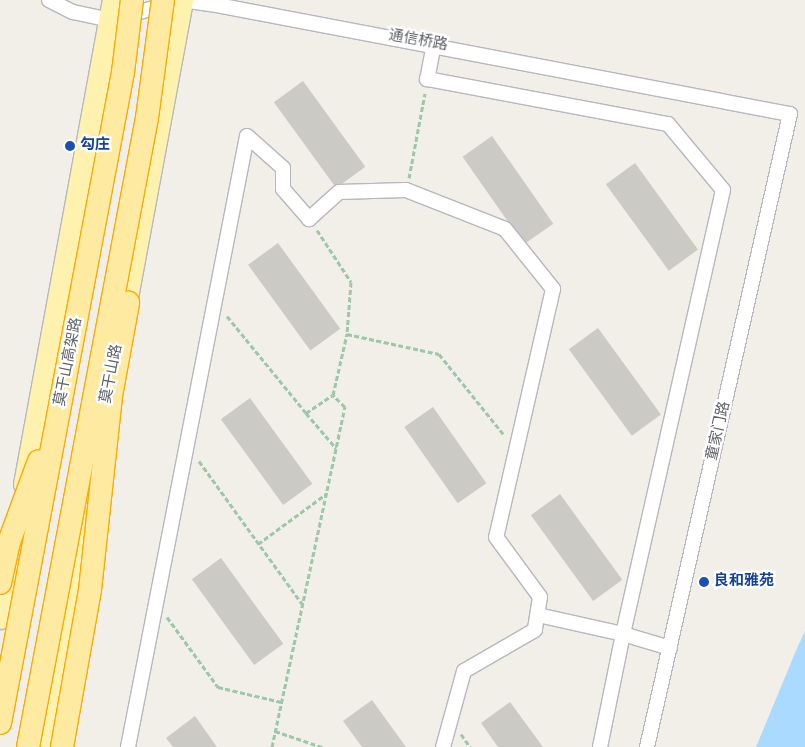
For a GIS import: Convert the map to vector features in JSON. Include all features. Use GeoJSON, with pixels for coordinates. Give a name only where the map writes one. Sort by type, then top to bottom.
{"type":"FeatureCollection","features":[{"type":"Feature","properties":{"kind":"highway","name":"莫干山高架路"},"geometry":{"type":"LineString","coordinates":[[0,723],[123,72],[132,0]]}},
{"type":"Feature","properties":{"kind":"highway"},"geometry":{"type":"LineString","coordinates":[[28,747],[148,118],[162,0]]}},
{"type":"Feature","properties":{"kind":"highway"},"geometry":{"type":"LineString","coordinates":[[62,747],[90,590],[111,396],[140,240],[132,202]]}},
{"type":"Feature","properties":{"kind":"highway"},"geometry":{"type":"LineString","coordinates":[[0,583],[9,542],[62,399]]}},
{"type":"Feature","properties":{"kind":"main road","name":"莫干山路"},"geometry":{"type":"LineString","coordinates":[[42,747],[182,0]]}},
{"type":"Feature","properties":{"kind":"main road"},"geometry":{"type":"LineString","coordinates":[[0,618],[112,10]]}},
{"type":"Feature","properties":{"kind":"street","name":"通信桥路"},"geometry":{"type":"LineString","coordinates":[[49,0],[73,12],[112,10],[182,0],[434,44],[790,114]]}},
{"type":"Feature","properties":{"kind":"street"},"geometry":{"type":"LineString","coordinates":[[434,44],[427,79],[668,124],[722,190],[623,634],[600,747]]}},
{"type":"Feature","properties":{"kind":"street","name":"童家门路"},"geometry":{"type":"LineString","coordinates":[[647,747],[790,114]]}},
{"type":"Feature","properties":{"kind":"street"},"geometry":{"type":"LineString","coordinates":[[128,747],[247,136],[283,168],[283,189],[309,218],[339,192],[406,190],[505,229],[553,289],[496,537],[540,596],[535,630],[464,672],[443,747]]}},
{"type":"Feature","properties":{"kind":"street"},"geometry":{"type":"LineString","coordinates":[[538,615],[623,634],[670,648]]}},
{"type":"Feature","properties":{"kind":"path"},"geometry":{"type":"LineString","coordinates":[[406,190],[427,79]]}},
{"type":"Feature","properties":{"kind":"path"},"geometry":{"type":"LineString","coordinates":[[306,412],[334,395],[346,334],[351,282],[309,218]]}},
{"type":"Feature","properties":{"kind":"path"},"geometry":{"type":"LineString","coordinates":[[215,302],[336,448]]}},
{"type":"Feature","properties":{"kind":"path"},"geometry":{"type":"LineString","coordinates":[[346,334],[439,354],[516,450]]}},
{"type":"Feature","properties":{"kind":"path"},"geometry":{"type":"LineString","coordinates":[[272,747],[345,407],[334,395]]}},
{"type":"Feature","properties":{"kind":"path"},"geometry":{"type":"LineString","coordinates":[[187,445],[302,604]]}},
{"type":"Feature","properties":{"kind":"path"},"geometry":{"type":"LineString","coordinates":[[258,544],[326,494]]}},
{"type":"Feature","properties":{"kind":"path"},"geometry":{"type":"LineString","coordinates":[[157,602],[218,687],[281,702]]}},
{"type":"Feature","properties":{"kind":"path"},"geometry":{"type":"LineString","coordinates":[[275,732],[322,747]]}},
{"type":"Feature","properties":{"kind":"water"},"geometry":{"type":"Polygon","coordinates":[[[805,631],[805,747],[756,747],[798,646],[805,631]]]}},
{"type":"Feature","properties":{"kind":"building"},"geometry":{"type":"Polygon","coordinates":[[[303,81],[365,167],[336,188],[274,102],[303,81]]]}},
{"type":"Feature","properties":{"kind":"building"},"geometry":{"type":"Polygon","coordinates":[[[492,136],[553,224],[524,244],[463,157],[492,136]]]}},
{"type":"Feature","properties":{"kind":"building"},"geometry":{"type":"Polygon","coordinates":[[[635,163],[698,250],[669,271],[606,184],[635,163]]]}},
{"type":"Feature","properties":{"kind":"building"},"geometry":{"type":"Polygon","coordinates":[[[278,243],[340,329],[310,351],[248,265],[278,243]]]}},
{"type":"Feature","properties":{"kind":"building"},"geometry":{"type":"Polygon","coordinates":[[[598,328],[661,415],[632,436],[569,349],[598,328]]]}},
{"type":"Feature","properties":{"kind":"building"},"geometry":{"type":"Polygon","coordinates":[[[250,398],[312,484],[283,505],[221,419],[250,398]]]}},
{"type":"Feature","properties":{"kind":"building"},"geometry":{"type":"Polygon","coordinates":[[[433,407],[486,483],[458,503],[404,427],[433,407]]]}},
{"type":"Feature","properties":{"kind":"building"},"geometry":{"type":"Polygon","coordinates":[[[560,494],[622,580],[593,601],[531,515],[560,494]]]}},
{"type":"Feature","properties":{"kind":"building"},"geometry":{"type":"Polygon","coordinates":[[[221,558],[283,644],[254,665],[192,579],[221,558]]]}},
{"type":"Feature","properties":{"kind":"building"},"geometry":{"type":"Polygon","coordinates":[[[372,700],[406,747],[362,747],[343,721],[372,700]]]}},
{"type":"Feature","properties":{"kind":"building"},"geometry":{"type":"Polygon","coordinates":[[[510,702],[543,747],[498,747],[481,723],[510,702]]]}},
{"type":"Feature","properties":{"kind":"building"},"geometry":{"type":"Polygon","coordinates":[[[195,716],[217,747],[173,747],[166,738],[195,716]]]}},
{"type":"Feature","properties":{"kind":"place","name":"勾庄"},"geometry":{"type":"Point","coordinates":[70,146]}},
{"type":"Feature","properties":{"kind":"place","name":"良和雅苑"},"geometry":{"type":"Point","coordinates":[704,582]}}]}
